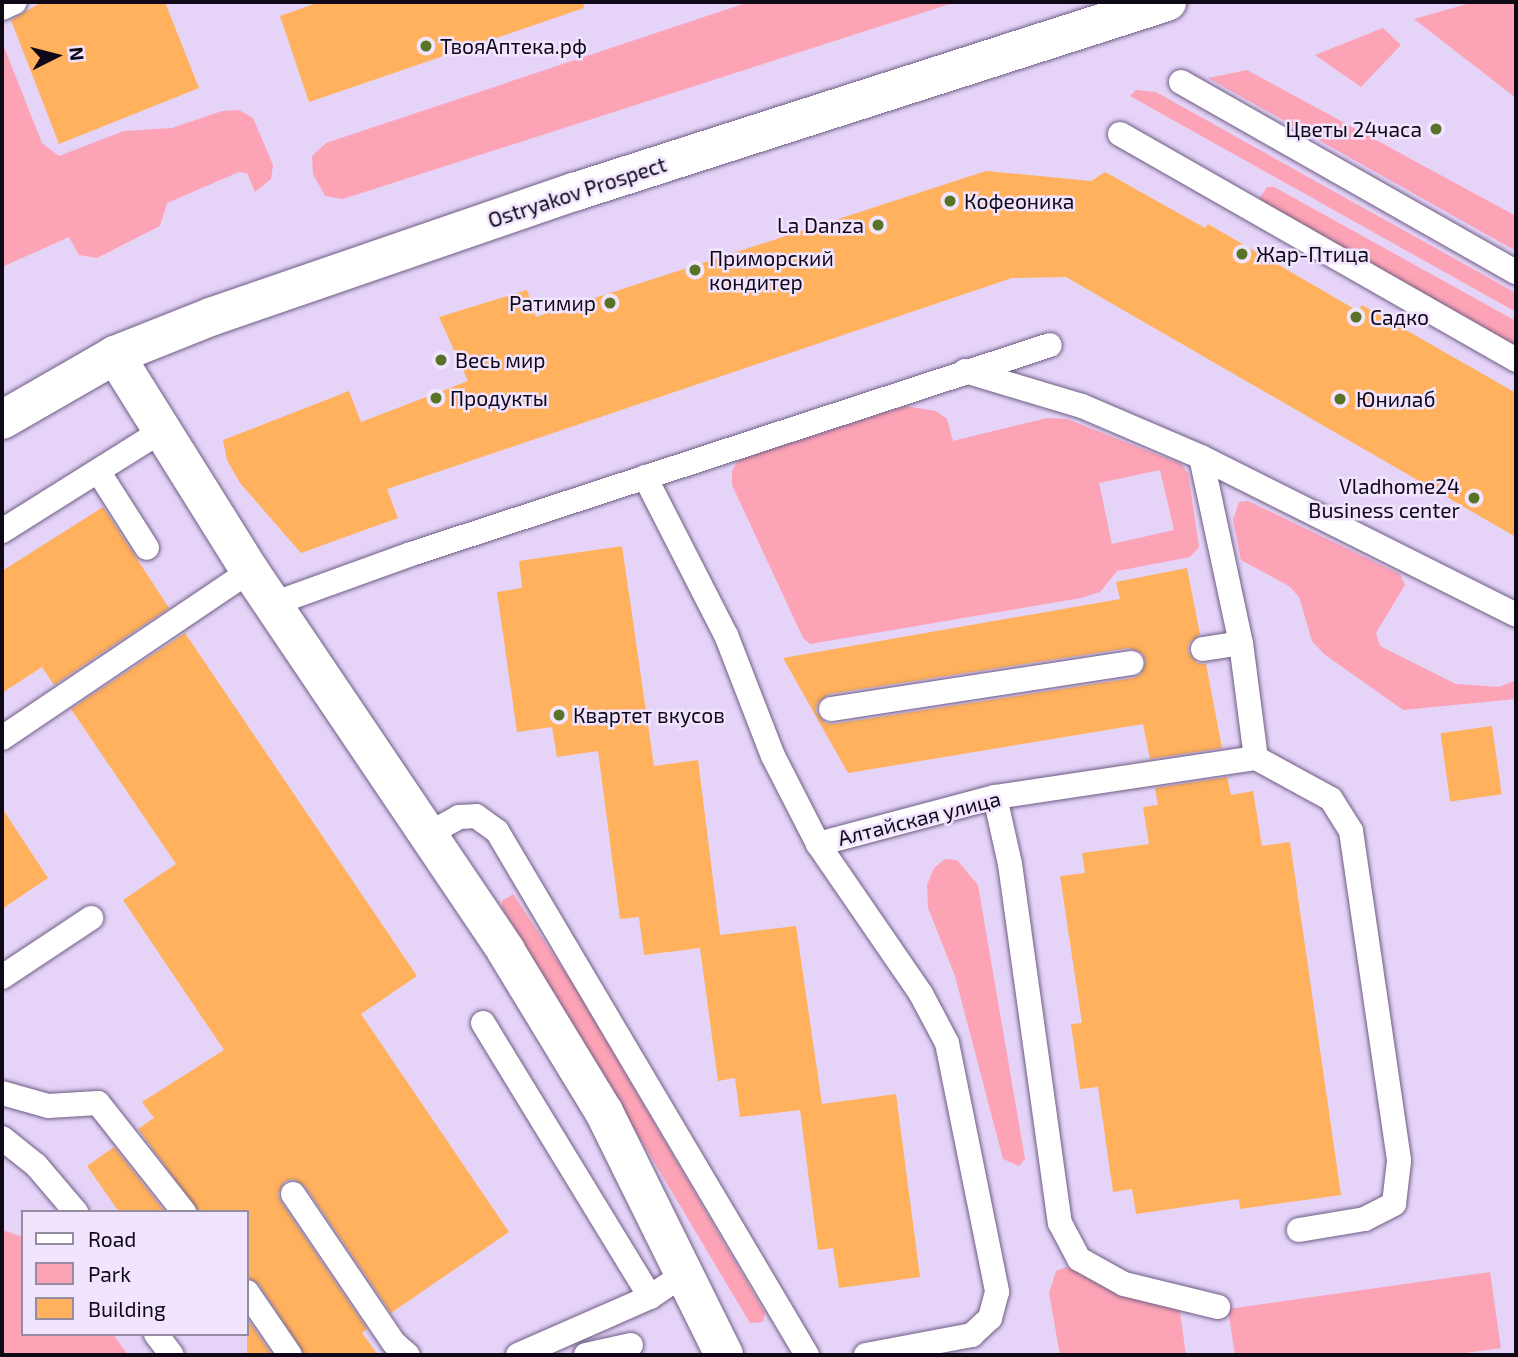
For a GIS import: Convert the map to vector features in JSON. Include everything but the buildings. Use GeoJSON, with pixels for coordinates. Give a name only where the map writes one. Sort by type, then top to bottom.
{"type":"FeatureCollection","features":[{"type":"Feature","properties":{"kind":"main road","name":"Ostryakov Prospect"},"geometry":{"type":"LineString","coordinates":[[2,420],[115,355],[213,316],[574,192],[1167,2]]}},
{"type":"Feature","properties":{"kind":"main road"},"geometry":{"type":"LineString","coordinates":[[115,355],[160,432],[250,571],[425,836],[506,951],[604,1111],[687,1272],[724,1355]]}},
{"type":"Feature","properties":{"kind":"lane"},"geometry":{"type":"LineString","coordinates":[[2,8],[15,2]]}},
{"type":"Feature","properties":{"kind":"lane"},"geometry":{"type":"LineString","coordinates":[[1181,82],[1516,272]]}},
{"type":"Feature","properties":{"kind":"lane"},"geometry":{"type":"LineString","coordinates":[[1119,134],[1516,360]]}},
{"type":"Feature","properties":{"kind":"lane"},"geometry":{"type":"LineString","coordinates":[[273,604],[645,477],[1050,345]]}},
{"type":"Feature","properties":{"kind":"lane"},"geometry":{"type":"LineString","coordinates":[[965,371],[1082,406],[1200,457],[1516,615]]}},
{"type":"Feature","properties":{"kind":"lane"},"geometry":{"type":"LineString","coordinates":[[2,531],[160,432]]}},
{"type":"Feature","properties":{"kind":"lane"},"geometry":{"type":"LineString","coordinates":[[1200,457],[1241,643],[1256,758],[1331,799],[1351,831],[1399,1161],[1394,1204],[1365,1219],[1299,1230]]}},
{"type":"Feature","properties":{"kind":"lane"},"geometry":{"type":"LineString","coordinates":[[98,471],[147,548]]}},
{"type":"Feature","properties":{"kind":"lane","name":"Алтайская улица"},"geometry":{"type":"LineString","coordinates":[[645,477],[726,635],[773,756],[818,844],[995,797],[1256,758]]}},
{"type":"Feature","properties":{"kind":"lane"},"geometry":{"type":"LineString","coordinates":[[2,738],[250,571]]}},
{"type":"Feature","properties":{"kind":"lane"},"geometry":{"type":"LineString","coordinates":[[1203,649],[1241,643]]}},
{"type":"Feature","properties":{"kind":"lane"},"geometry":{"type":"LineString","coordinates":[[831,709],[1131,663]]}},
{"type":"Feature","properties":{"kind":"lane"},"geometry":{"type":"LineString","coordinates":[[995,797],[1010,864],[1060,1223],[1079,1259],[1124,1284],[1219,1307]]}},
{"type":"Feature","properties":{"kind":"lane"},"geometry":{"type":"LineString","coordinates":[[425,836],[459,817],[476,816],[497,831],[807,1355]]}},
{"type":"Feature","properties":{"kind":"lane"},"geometry":{"type":"LineString","coordinates":[[818,844],[921,994],[947,1043],[997,1292],[990,1318],[972,1335],[866,1355]]}},
{"type":"Feature","properties":{"kind":"lane"},"geometry":{"type":"LineString","coordinates":[[2,977],[91,918]]}},
{"type":"Feature","properties":{"kind":"lane"},"geometry":{"type":"LineString","coordinates":[[483,1023],[650,1297]]}},
{"type":"Feature","properties":{"kind":"lane"},"geometry":{"type":"LineString","coordinates":[[2,1093],[48,1106],[98,1103],[182,1210]]}},
{"type":"Feature","properties":{"kind":"lane"},"geometry":{"type":"LineString","coordinates":[[2,1138],[36,1165],[74,1210]]}},
{"type":"Feature","properties":{"kind":"lane"},"geometry":{"type":"LineString","coordinates":[[293,1194],[394,1343],[408,1355]]}},
{"type":"Feature","properties":{"kind":"lane"},"geometry":{"type":"LineString","coordinates":[[518,1355],[650,1297],[687,1272]]}},
{"type":"Feature","properties":{"kind":"lane"},"geometry":{"type":"LineString","coordinates":[[248,1293],[290,1355]]}},
{"type":"Feature","properties":{"kind":"lane"},"geometry":{"type":"LineString","coordinates":[[158,1336],[172,1355]]}},
{"type":"Feature","properties":{"kind":"lane"},"geometry":{"type":"LineString","coordinates":[[586,1355],[631,1345]]}},
{"type":"Feature","properties":{"kind":"green space"},"geometry":{"type":"Polygon","coordinates":[[[749,2],[956,2],[343,199],[325,196],[313,174],[312,156],[326,143],[749,2]]]}},
{"type":"Feature","properties":{"kind":"green space"},"geometry":{"type":"Polygon","coordinates":[[[1474,2],[1516,2],[1516,98],[1414,19],[1474,2]]]}},
{"type":"Feature","properties":{"kind":"green space"},"geometry":{"type":"Polygon","coordinates":[[[1383,28],[1401,45],[1361,87],[1315,55],[1383,28]]]}},
{"type":"Feature","properties":{"kind":"green space"},"geometry":{"type":"Polygon","coordinates":[[[2,42],[42,143],[59,156],[124,131],[172,128],[222,111],[239,110],[253,118],[273,165],[271,179],[255,192],[247,173],[239,172],[167,203],[160,226],[97,258],[79,255],[69,237],[2,267],[2,42]]]}},
{"type":"Feature","properties":{"kind":"green space"},"geometry":{"type":"Polygon","coordinates":[[[1247,70],[1516,216],[1516,251],[1208,78],[1247,70]]]}},
{"type":"Feature","properties":{"kind":"green space"},"geometry":{"type":"Polygon","coordinates":[[[1136,90],[1156,92],[1516,293],[1516,312],[1130,96],[1136,90]]]}},
{"type":"Feature","properties":{"kind":"green space"},"geometry":{"type":"Polygon","coordinates":[[[1267,187],[1274,187],[1516,321],[1516,352],[1259,199],[1267,187]]]}},
{"type":"Feature","properties":{"kind":"green space"},"geometry":{"type":"Polygon","coordinates":[[[905,406],[936,411],[947,419],[953,441],[1047,418],[1067,419],[1181,464],[1188,473],[1199,547],[1190,557],[1117,571],[1100,592],[1081,598],[810,644],[803,638],[732,485],[732,471],[738,460],[905,406]],[[1160,470],[1099,483],[1112,544],[1174,530],[1160,470]]]}},
{"type":"Feature","properties":{"kind":"green space"},"geometry":{"type":"Polygon","coordinates":[[[1248,501],[1400,574],[1405,585],[1376,633],[1380,646],[1456,684],[1499,687],[1516,680],[1516,699],[1403,710],[1324,654],[1312,641],[1299,597],[1289,586],[1241,560],[1233,520],[1239,502],[1248,501]]]}},
{"type":"Feature","properties":{"kind":"green space"},"geometry":{"type":"Polygon","coordinates":[[[945,859],[957,860],[978,885],[1025,1159],[1019,1166],[1003,1159],[955,976],[928,908],[927,885],[934,868],[945,859]]]}},
{"type":"Feature","properties":{"kind":"green space"},"geometry":{"type":"Polygon","coordinates":[[[513,894],[573,984],[765,1313],[763,1322],[750,1323],[502,907],[502,901],[513,894]]]}},
{"type":"Feature","properties":{"kind":"green space"},"geometry":{"type":"Polygon","coordinates":[[[2,1230],[21,1236],[21,1336],[114,1336],[128,1355],[2,1355],[2,1230]]]}},
{"type":"Feature","properties":{"kind":"green space"},"geometry":{"type":"Polygon","coordinates":[[[1066,1267],[1179,1305],[1186,1355],[1060,1355],[1049,1293],[1056,1271],[1066,1267]]]}},
{"type":"Feature","properties":{"kind":"green space"},"geometry":{"type":"Polygon","coordinates":[[[1490,1272],[1501,1348],[1451,1355],[1235,1355],[1228,1309],[1490,1272]]]}},
{"type":"Feature","properties":{"kind":"place","name":"ТвояАптека.рф"},"geometry":{"type":"Point","coordinates":[426,46]}},
{"type":"Feature","properties":{"kind":"place","name":"Цветы 24часа"},"geometry":{"type":"Point","coordinates":[1436,129]}},
{"type":"Feature","properties":{"kind":"place","name":"Кофеоника"},"geometry":{"type":"Point","coordinates":[950,201]}},
{"type":"Feature","properties":{"kind":"place","name":"La Danza"},"geometry":{"type":"Point","coordinates":[878,225]}},
{"type":"Feature","properties":{"kind":"place","name":"Жар-Птица"},"geometry":{"type":"Point","coordinates":[1242,254]}},
{"type":"Feature","properties":{"kind":"place","name":"Приморский кондитер"},"geometry":{"type":"Point","coordinates":[695,270]}},
{"type":"Feature","properties":{"kind":"place","name":"Ратимир"},"geometry":{"type":"Point","coordinates":[610,303]}},
{"type":"Feature","properties":{"kind":"place","name":"Садко"},"geometry":{"type":"Point","coordinates":[1356,317]}},
{"type":"Feature","properties":{"kind":"place","name":"Весь мир"},"geometry":{"type":"Point","coordinates":[441,360]}},
{"type":"Feature","properties":{"kind":"place","name":"Продукты"},"geometry":{"type":"Point","coordinates":[436,398]}},
{"type":"Feature","properties":{"kind":"place","name":"Юнилаб"},"geometry":{"type":"Point","coordinates":[1340,399]}},
{"type":"Feature","properties":{"kind":"place","name":"Vladhome24 Business center"},"geometry":{"type":"Point","coordinates":[1474,498]}},
{"type":"Feature","properties":{"kind":"place","name":"Квартет вкусов"},"geometry":{"type":"Point","coordinates":[559,715]}}]}
